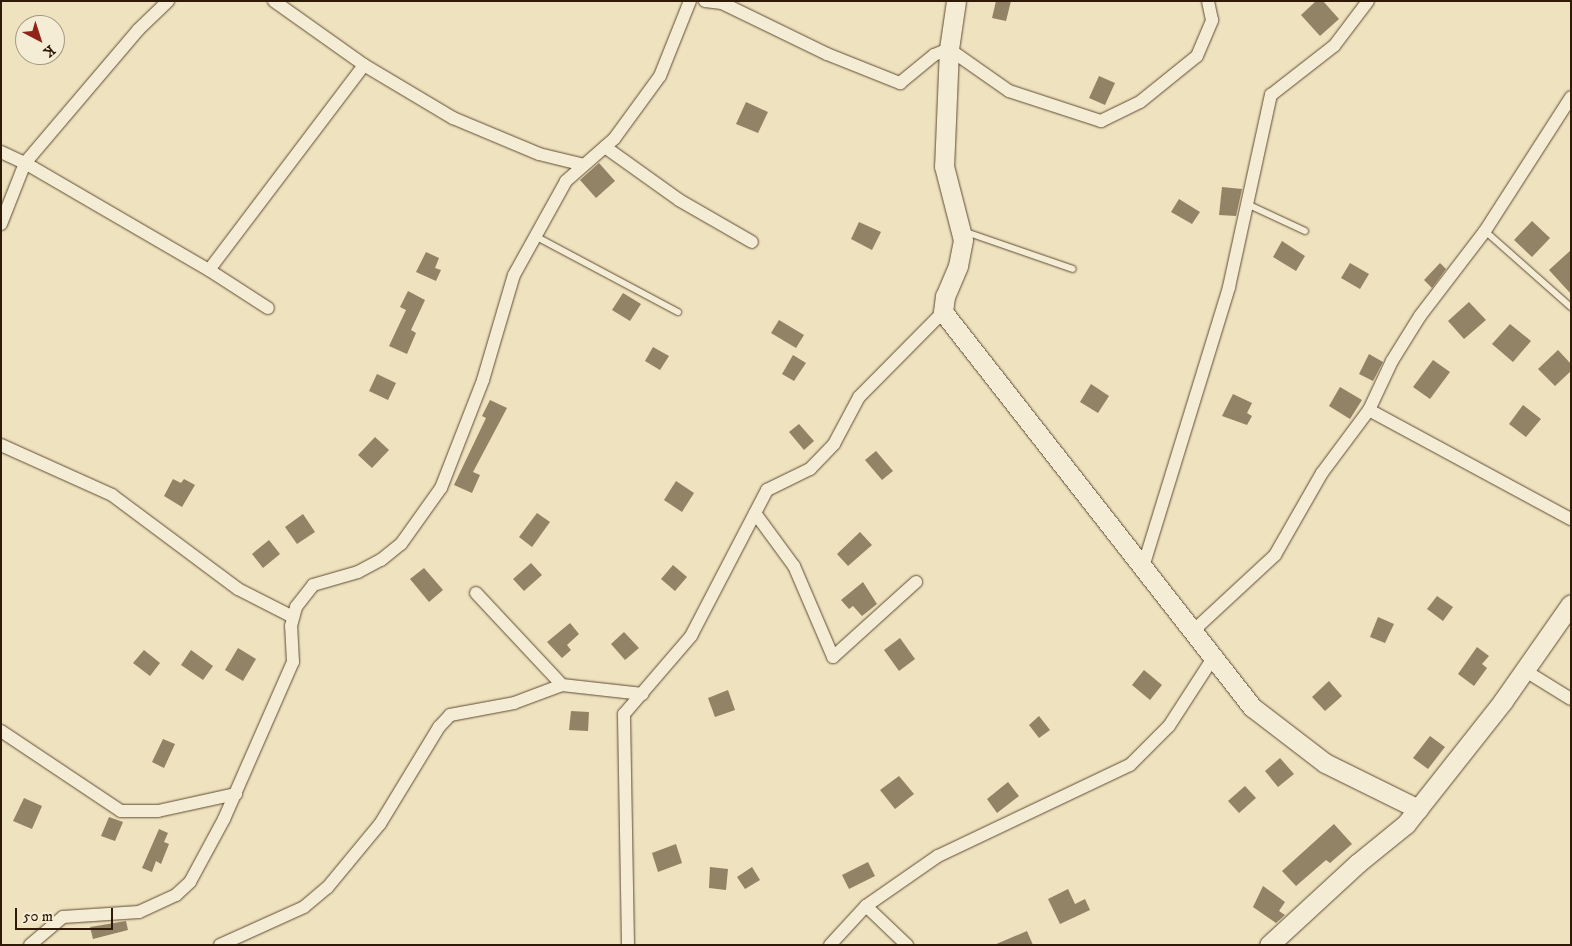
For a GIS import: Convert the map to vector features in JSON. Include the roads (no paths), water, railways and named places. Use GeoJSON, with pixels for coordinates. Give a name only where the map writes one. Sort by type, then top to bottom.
{"type":"FeatureCollection","features":[{"type":"Feature","properties":{"kind":"street"},"geometry":{"type":"LineString","coordinates":[[1,224],[25,164],[138,30],[168,1]]}},
{"type":"Feature","properties":{"kind":"street"},"geometry":{"type":"LineString","coordinates":[[274,1],[364,65],[452,118],[539,154],[584,165]]}},
{"type":"Feature","properties":{"kind":"street"},"geometry":{"type":"LineString","coordinates":[[30,945],[63,917],[139,912],[176,895],[190,882],[236,794],[293,662],[293,617],[296,607],[313,585],[358,572],[381,560],[401,544],[441,488],[483,380],[514,275],[566,181],[605,147],[660,76],[690,1]]}},
{"type":"Feature","properties":{"kind":"street"},"geometry":{"type":"LineString","coordinates":[[705,1],[722,3],[827,54],[900,83],[934,55],[950,49]]}},
{"type":"Feature","properties":{"kind":"street"},"geometry":{"type":"LineString","coordinates":[[628,945],[624,714],[691,636],[767,490],[810,469],[834,444],[859,397],[943,312],[944,296],[958,266],[963,240],[944,166],[950,49],[956,1]]}},
{"type":"Feature","properties":{"kind":"street"},"geometry":{"type":"LineString","coordinates":[[950,49],[1008,91],[1101,121],[1140,102],[1197,56],[1212,20],[1208,1]]}},
{"type":"Feature","properties":{"kind":"street"},"geometry":{"type":"LineString","coordinates":[[1142,567],[1229,287],[1271,94],[1334,46],[1368,1]]}},
{"type":"Feature","properties":{"kind":"street"},"geometry":{"type":"LineString","coordinates":[[209,270],[364,65]]}},
{"type":"Feature","properties":{"kind":"street"},"geometry":{"type":"LineString","coordinates":[[1193,631],[1275,555],[1322,473],[1369,410],[1392,361],[1420,316],[1485,231],[1571,97]]}},
{"type":"Feature","properties":{"kind":"street"},"geometry":{"type":"LineString","coordinates":[[605,147],[679,200],[752,242]]}},
{"type":"Feature","properties":{"kind":"street"},"geometry":{"type":"LineString","coordinates":[[1,152],[209,270],[268,308]]}},
{"type":"Feature","properties":{"kind":"street"},"geometry":{"type":"LineString","coordinates":[[943,312],[1252,707],[1290,739],[1325,763],[1418,809]]}},
{"type":"Feature","properties":{"kind":"street"},"geometry":{"type":"LineString","coordinates":[[1369,410],[1571,519]]}},
{"type":"Feature","properties":{"kind":"street"},"geometry":{"type":"LineString","coordinates":[[1,445],[112,495],[238,589],[293,617]]}},
{"type":"Feature","properties":{"kind":"street"},"geometry":{"type":"LineString","coordinates":[[755,513],[794,566],[833,657],[916,582]]}},
{"type":"Feature","properties":{"kind":"street"},"geometry":{"type":"LineString","coordinates":[[476,593],[562,684]]}},
{"type":"Feature","properties":{"kind":"street"},"geometry":{"type":"LineString","coordinates":[[1269,945],[1358,863],[1406,824],[1524,670],[1571,604]]}},
{"type":"Feature","properties":{"kind":"street"},"geometry":{"type":"LineString","coordinates":[[830,945],[866,906],[938,856],[1130,765],[1169,726],[1213,658]]}},
{"type":"Feature","properties":{"kind":"street"},"geometry":{"type":"LineString","coordinates":[[1524,670],[1571,699]]}},
{"type":"Feature","properties":{"kind":"street"},"geometry":{"type":"LineString","coordinates":[[220,945],[304,906],[327,888],[380,824],[439,727],[450,715],[514,703],[562,684],[642,694]]}},
{"type":"Feature","properties":{"kind":"street"},"geometry":{"type":"LineString","coordinates":[[1,731],[121,811],[158,811],[236,794]]}},
{"type":"Feature","properties":{"kind":"street"},"geometry":{"type":"LineString","coordinates":[[866,906],[907,945]]}},
{"type":"Feature","properties":{"kind":"lane"},"geometry":{"type":"LineString","coordinates":[[1246,204],[1305,231]]}},
{"type":"Feature","properties":{"kind":"lane"},"geometry":{"type":"LineString","coordinates":[[960,230],[1073,270]]}},
{"type":"Feature","properties":{"kind":"lane"},"geometry":{"type":"LineString","coordinates":[[1485,231],[1571,307]]}},
{"type":"Feature","properties":{"kind":"lane"},"geometry":{"type":"LineString","coordinates":[[535,236],[678,312]]}}]}
